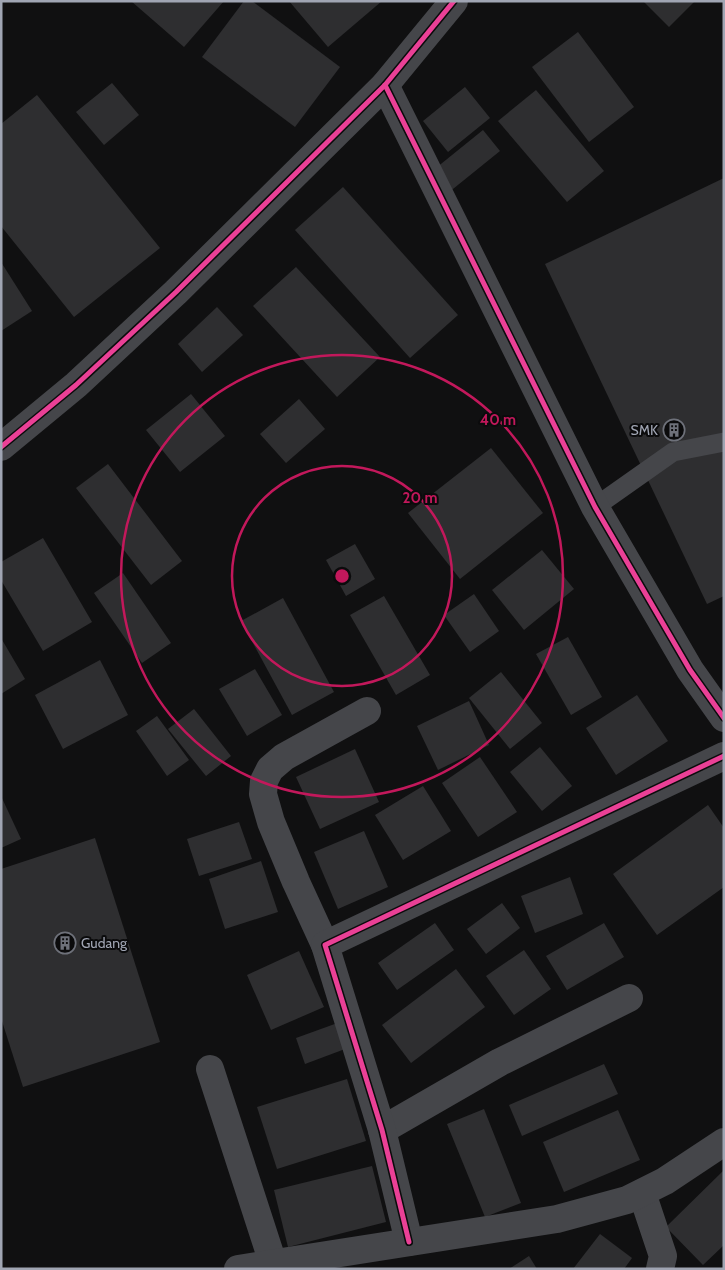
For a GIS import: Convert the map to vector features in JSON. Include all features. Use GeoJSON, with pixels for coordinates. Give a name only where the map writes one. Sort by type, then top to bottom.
{"type":"FeatureCollection","features":[{"type":"Feature","properties":{"kind":"street"},"geometry":{"type":"LineString","coordinates":[[1,447],[76,385],[176,292],[385,85],[454,1]]}},
{"type":"Feature","properties":{"kind":"street"},"geometry":{"type":"LineString","coordinates":[[385,85],[595,507],[690,670],[724,718]]}},
{"type":"Feature","properties":{"kind":"street"},"geometry":{"type":"LineString","coordinates":[[367,711],[284,757],[270,769],[264,781],[262,794],[271,822],[296,882],[325,945],[382,1130],[409,1242]]}},
{"type":"Feature","properties":{"kind":"street"},"geometry":{"type":"LineString","coordinates":[[325,945],[724,756]]}},
{"type":"Feature","properties":{"kind":"street"},"geometry":{"type":"LineString","coordinates":[[382,1130],[500,1062],[629,998]]}},
{"type":"Feature","properties":{"kind":"street"},"geometry":{"type":"LineString","coordinates":[[210,1069],[273,1262]]}},
{"type":"Feature","properties":{"kind":"street"},"geometry":{"type":"LineString","coordinates":[[238,1269],[273,1262],[325,1261],[409,1242],[558,1219],[628,1200],[665,1181],[724,1142]]}},
{"type":"Feature","properties":{"kind":"street"},"geometry":{"type":"LineString","coordinates":[[642,1193],[663,1256],[660,1269]]}},
{"type":"Feature","properties":{"kind":"lane"},"geometry":{"type":"LineString","coordinates":[[595,507],[673,452],[724,442]]}},
{"type":"Feature","properties":{"kind":"building"},"geometry":{"type":"Polygon","coordinates":[[[131,1],[224,1],[184,47],[131,1]]]}},
{"type":"Feature","properties":{"kind":"building"},"geometry":{"type":"Polygon","coordinates":[[[244,1],[252,1],[340,67],[295,127],[202,57],[244,1]]]}},
{"type":"Feature","properties":{"kind":"building"},"geometry":{"type":"Polygon","coordinates":[[[289,1],[382,1],[328,47],[289,1]]]}},
{"type":"Feature","properties":{"kind":"building"},"geometry":{"type":"Polygon","coordinates":[[[643,1],[695,1],[669,27],[643,1]]]}},
{"type":"Feature","properties":{"kind":"building"},"geometry":{"type":"Polygon","coordinates":[[[578,32],[634,107],[589,142],[532,67],[578,32]]]}},
{"type":"Feature","properties":{"kind":"building"},"geometry":{"type":"Polygon","coordinates":[[[112,83],[139,115],[104,145],[76,112],[112,83]]]}},
{"type":"Feature","properties":{"kind":"building"},"geometry":{"type":"Polygon","coordinates":[[[465,87],[490,118],[448,152],[423,121],[465,87]]]}},
{"type":"Feature","properties":{"kind":"building"},"geometry":{"type":"Polygon","coordinates":[[[536,90],[604,171],[567,202],[498,121],[536,90]]]}},
{"type":"Feature","properties":{"kind":"building"},"geometry":{"type":"Polygon","coordinates":[[[37,95],[160,248],[74,317],[1,226],[1,124],[37,95]]]}},
{"type":"Feature","properties":{"kind":"building"},"geometry":{"type":"Polygon","coordinates":[[[483,130],[500,151],[448,193],[431,172],[483,130]]]}},
{"type":"Feature","properties":{"kind":"building","name":"SMK"},"geometry":{"type":"Polygon","coordinates":[[[724,178],[724,596],[707,604],[545,264],[724,178]]]}},
{"type":"Feature","properties":{"kind":"building"},"geometry":{"type":"Polygon","coordinates":[[[343,187],[458,315],[410,358],[295,230],[343,187]]]}},
{"type":"Feature","properties":{"kind":"building"},"geometry":{"type":"Polygon","coordinates":[[[1,262],[32,311],[1,331],[1,262]]]}},
{"type":"Feature","properties":{"kind":"building"},"geometry":{"type":"Polygon","coordinates":[[[296,267],[380,357],[337,397],[253,306],[296,267]]]}},
{"type":"Feature","properties":{"kind":"building"},"geometry":{"type":"Polygon","coordinates":[[[217,307],[243,335],[202,372],[178,344],[217,307]]]}},
{"type":"Feature","properties":{"kind":"building"},"geometry":{"type":"Polygon","coordinates":[[[191,394],[225,436],[180,472],[146,430],[191,394]]]}},
{"type":"Feature","properties":{"kind":"building"},"geometry":{"type":"Polygon","coordinates":[[[299,399],[325,429],[286,463],[260,434],[299,399]]]}},
{"type":"Feature","properties":{"kind":"building"},"geometry":{"type":"Polygon","coordinates":[[[491,448],[543,513],[460,579],[408,513],[491,448]]]}},
{"type":"Feature","properties":{"kind":"building"},"geometry":{"type":"Polygon","coordinates":[[[108,464],[182,561],[151,585],[76,488],[108,464]]]}},
{"type":"Feature","properties":{"kind":"building"},"geometry":{"type":"Polygon","coordinates":[[[43,538],[92,622],[43,651],[1,580],[1,562],[43,538]]]}},
{"type":"Feature","properties":{"kind":"building"},"geometry":{"type":"Polygon","coordinates":[[[355,544],[375,579],[346,596],[326,560],[355,544]]]}},
{"type":"Feature","properties":{"kind":"building"},"geometry":{"type":"Polygon","coordinates":[[[542,550],[574,589],[524,630],[492,590],[542,550]]]}},
{"type":"Feature","properties":{"kind":"building"},"geometry":{"type":"Polygon","coordinates":[[[123,573],[171,643],[142,663],[94,593],[123,573]]]}},
{"type":"Feature","properties":{"kind":"building"},"geometry":{"type":"Polygon","coordinates":[[[474,594],[499,631],[470,652],[444,615],[474,594]]]}},
{"type":"Feature","properties":{"kind":"building"},"geometry":{"type":"Polygon","coordinates":[[[384,596],[430,675],[396,695],[350,615],[384,596]]]}},
{"type":"Feature","properties":{"kind":"building"},"geometry":{"type":"Polygon","coordinates":[[[283,598],[334,692],[292,715],[241,621],[283,598]]]}},
{"type":"Feature","properties":{"kind":"building"},"geometry":{"type":"Polygon","coordinates":[[[568,637],[602,697],[571,715],[536,654],[568,637]]]}},
{"type":"Feature","properties":{"kind":"building"},"geometry":{"type":"Polygon","coordinates":[[[1,638],[25,679],[1,694],[1,638]]]}},
{"type":"Feature","properties":{"kind":"building"},"geometry":{"type":"Polygon","coordinates":[[[100,660],[128,715],[63,749],[35,695],[100,660]]]}},
{"type":"Feature","properties":{"kind":"building"},"geometry":{"type":"Polygon","coordinates":[[[255,669],[282,715],[247,736],[219,689],[255,669]]]}},
{"type":"Feature","properties":{"kind":"building"},"geometry":{"type":"Polygon","coordinates":[[[501,672],[542,723],[510,749],[469,698],[501,672]]]}},
{"type":"Feature","properties":{"kind":"building"},"geometry":{"type":"Polygon","coordinates":[[[637,695],[668,741],[616,775],[586,728],[637,695]]]}},
{"type":"Feature","properties":{"kind":"building"},"geometry":{"type":"Polygon","coordinates":[[[469,701],[489,745],[438,770],[417,726],[469,701]]]}},
{"type":"Feature","properties":{"kind":"building"},"geometry":{"type":"Polygon","coordinates":[[[194,709],[231,756],[206,776],[168,729],[194,709]]]}},
{"type":"Feature","properties":{"kind":"building"},"geometry":{"type":"Polygon","coordinates":[[[157,716],[189,760],[167,776],[136,731],[157,716]]]}},
{"type":"Feature","properties":{"kind":"building"},"geometry":{"type":"Polygon","coordinates":[[[540,747],[572,786],[542,811],[510,772],[540,747]]]}},
{"type":"Feature","properties":{"kind":"building"},"geometry":{"type":"Polygon","coordinates":[[[355,749],[379,802],[320,829],[296,777],[355,749]]]}},
{"type":"Feature","properties":{"kind":"building"},"geometry":{"type":"Polygon","coordinates":[[[480,757],[517,812],[478,837],[442,783],[480,757]]]}},
{"type":"Feature","properties":{"kind":"building"},"geometry":{"type":"Polygon","coordinates":[[[423,786],[451,831],[403,860],[375,815],[423,786]]]}},
{"type":"Feature","properties":{"kind":"building"},"geometry":{"type":"Polygon","coordinates":[[[1,796],[21,839],[1,848],[1,796]]]}},
{"type":"Feature","properties":{"kind":"building"},"geometry":{"type":"Polygon","coordinates":[[[708,805],[724,828],[724,887],[657,935],[613,874],[708,805]]]}},
{"type":"Feature","properties":{"kind":"building"},"geometry":{"type":"Polygon","coordinates":[[[239,822],[252,859],[199,876],[187,839],[239,822]]]}},
{"type":"Feature","properties":{"kind":"building"},"geometry":{"type":"Polygon","coordinates":[[[364,831],[388,887],[338,909],[314,852],[364,831]]]}},
{"type":"Feature","properties":{"kind":"building","name":"Gudang"},"geometry":{"type":"Polygon","coordinates":[[[95,838],[160,1042],[23,1087],[1,1018],[1,869],[95,838]]]}},
{"type":"Feature","properties":{"kind":"building"},"geometry":{"type":"Polygon","coordinates":[[[261,861],[278,912],[225,929],[209,879],[261,861]]]}},
{"type":"Feature","properties":{"kind":"building"},"geometry":{"type":"Polygon","coordinates":[[[570,877],[583,914],[535,933],[521,896],[570,877]]]}},
{"type":"Feature","properties":{"kind":"building"},"geometry":{"type":"Polygon","coordinates":[[[502,903],[520,928],[486,954],[467,929],[502,903]]]}},
{"type":"Feature","properties":{"kind":"building"},"geometry":{"type":"Polygon","coordinates":[[[435,923],[454,950],[397,990],[378,963],[435,923]]]}},
{"type":"Feature","properties":{"kind":"building"},"geometry":{"type":"Polygon","coordinates":[[[604,923],[624,957],[567,990],[546,956],[604,923]]]}},
{"type":"Feature","properties":{"kind":"building"},"geometry":{"type":"Polygon","coordinates":[[[524,950],[551,989],[514,1015],[486,976],[524,950]]]}},
{"type":"Feature","properties":{"kind":"building"},"geometry":{"type":"Polygon","coordinates":[[[299,951],[324,1007],[271,1030],[247,975],[299,951]]]}},
{"type":"Feature","properties":{"kind":"building"},"geometry":{"type":"Polygon","coordinates":[[[456,969],[485,1007],[411,1063],[382,1025],[456,969]]]}},
{"type":"Feature","properties":{"kind":"building"},"geometry":{"type":"Polygon","coordinates":[[[343,1021],[353,1046],[305,1064],[296,1038],[343,1021]]]}},
{"type":"Feature","properties":{"kind":"building"},"geometry":{"type":"Polygon","coordinates":[[[604,1064],[618,1094],[522,1136],[509,1105],[604,1064]]]}},
{"type":"Feature","properties":{"kind":"building"},"geometry":{"type":"Polygon","coordinates":[[[347,1079],[366,1141],[277,1169],[257,1107],[347,1079]]]}},
{"type":"Feature","properties":{"kind":"building"},"geometry":{"type":"Polygon","coordinates":[[[484,1109],[521,1203],[485,1217],[447,1124],[484,1109]]]}},
{"type":"Feature","properties":{"kind":"building"},"geometry":{"type":"Polygon","coordinates":[[[618,1110],[640,1160],[564,1192],[543,1142],[618,1110]]]}},
{"type":"Feature","properties":{"kind":"building"},"geometry":{"type":"Polygon","coordinates":[[[372,1166],[386,1222],[288,1247],[274,1190],[372,1166]]]}},
{"type":"Feature","properties":{"kind":"building"},"geometry":{"type":"Polygon","coordinates":[[[724,1170],[724,1245],[703,1265],[666,1227],[724,1170]]]}},
{"type":"Feature","properties":{"kind":"building"},"geometry":{"type":"Polygon","coordinates":[[[600,1234],[632,1258],[624,1269],[573,1269],[600,1234]]]}},
{"type":"Feature","properties":{"kind":"building"},"geometry":{"type":"Polygon","coordinates":[[[529,1256],[537,1269],[509,1269],[529,1256]]]}},
{"type":"Feature","properties":{"kind":"cycle path"},"geometry":{"type":"LineString","coordinates":[[1,447],[76,385],[176,292],[385,85],[454,1]]}},
{"type":"Feature","properties":{"kind":"cycle path"},"geometry":{"type":"LineString","coordinates":[[385,85],[595,507],[690,670],[724,718]]}},
{"type":"Feature","properties":{"kind":"cycle path"},"geometry":{"type":"LineString","coordinates":[[409,1242],[382,1130],[325,945],[724,756]]}},
{"type":"Feature","properties":{"kind":"place","name":"SMK"},"geometry":{"type":"Point","coordinates":[674,430]}},
{"type":"Feature","properties":{"kind":"place","name":"Gudang"},"geometry":{"type":"Point","coordinates":[65,943]}}]}
